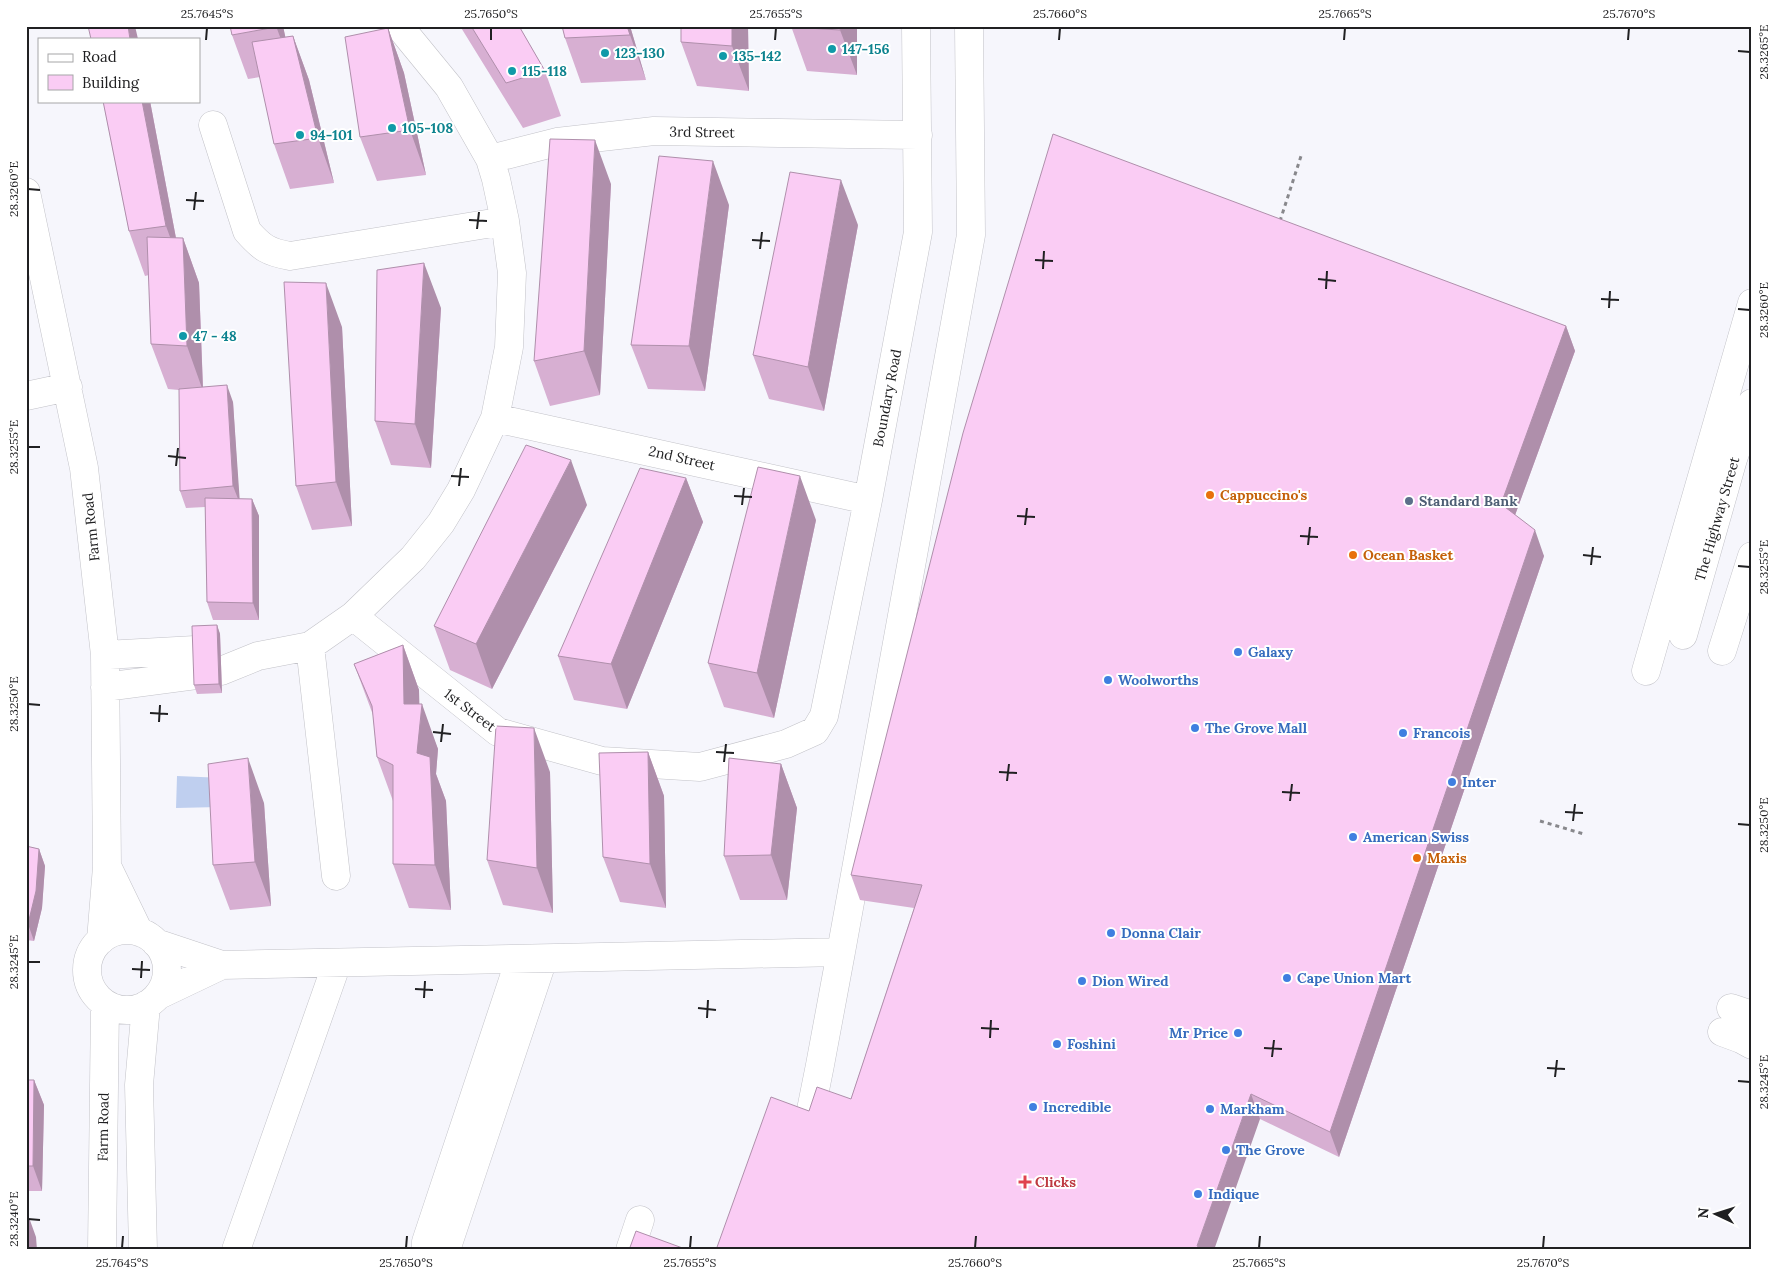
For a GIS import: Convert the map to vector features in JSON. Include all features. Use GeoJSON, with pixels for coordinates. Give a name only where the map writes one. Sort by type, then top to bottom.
{"type":"FeatureCollection","features":[{"type":"Feature","properties":{"kind":"street"},"geometry":{"type":"LineString","coordinates":[[105,687],[199,662],[258,656],[310,646],[353,616],[413,558],[441,523],[461,490],[496,418],[509,347],[512,274],[505,221],[496,179],[490,159],[449,87],[399,26]]}},
{"type":"Feature","properties":{"kind":"street","name":"Boundary Road"},"geometry":{"type":"LineString","coordinates":[[786,744],[815,731],[824,716],[868,500],[918,232],[916,26]]}},
{"type":"Feature","properties":{"kind":"street"},"geometry":{"type":"LineString","coordinates":[[810,1115],[971,235],[969,26]]}},
{"type":"Feature","properties":{"kind":"street"},"geometry":{"type":"LineString","coordinates":[[213,125],[248,231],[258,244],[271,252],[290,256],[505,221]]}},
{"type":"Feature","properties":{"kind":"street","name":"3rd Street"},"geometry":{"type":"LineString","coordinates":[[490,159],[557,142],[654,132],[918,135]]}},
{"type":"Feature","properties":{"kind":"street","name":"Farm Road"},"geometry":{"type":"LineString","coordinates":[[26,192],[84,468],[105,655],[107,867],[101,940]]}},
{"type":"Feature","properties":{"kind":"street"},"geometry":{"type":"LineString","coordinates":[[1646,671],[1752,303]]}},
{"type":"Feature","properties":{"kind":"street"},"geometry":{"type":"LineString","coordinates":[[26,396],[68,387]]}},
{"type":"Feature","properties":{"kind":"street","name":"The Highway Street"},"geometry":{"type":"LineString","coordinates":[[1683,636],[1752,403]]}},
{"type":"Feature","properties":{"kind":"street","name":"2nd Street"},"geometry":{"type":"LineString","coordinates":[[496,418],[868,500]]}},
{"type":"Feature","properties":{"kind":"street"},"geometry":{"type":"LineString","coordinates":[[1722,651],[1752,556]]}},
{"type":"Feature","properties":{"kind":"street","name":"1st Street"},"geometry":{"type":"LineString","coordinates":[[353,616],[498,732],[602,761],[700,767],[786,744]]}},
{"type":"Feature","properties":{"kind":"street"},"geometry":{"type":"LineString","coordinates":[[310,646],[336,876]]}},
{"type":"Feature","properties":{"kind":"street"},"geometry":{"type":"LineString","coordinates":[[105,655],[199,662]]}},
{"type":"Feature","properties":{"kind":"street","name":"Farm Road"},"geometry":{"type":"LineString","coordinates":[[107,867],[147,938]]}},
{"type":"Feature","properties":{"kind":"street"},"geometry":{"type":"LineString","coordinates":[[222,965],[136,1009],[125,1011],[105,1004],[92,990],[88,973],[90,955],[101,940],[115,933],[131,931],[222,965],[841,952]]}},
{"type":"Feature","properties":{"kind":"street"},"geometry":{"type":"LineString","coordinates":[[142,1250],[139,1085],[152,1000],[166,980],[167,964],[161,949],[147,938]]}},
{"type":"Feature","properties":{"kind":"street"},"geometry":{"type":"LineString","coordinates":[[436,1248],[532,959]]}},
{"type":"Feature","properties":{"kind":"street"},"geometry":{"type":"LineString","coordinates":[[236,1250],[337,963]]}},
{"type":"Feature","properties":{"kind":"street","name":"Farm Road"},"geometry":{"type":"LineString","coordinates":[[102,1250],[105,1004]]}},
{"type":"Feature","properties":{"kind":"street"},"geometry":{"type":"LineString","coordinates":[[1735,1018],[1741,1039],[1752,1046]]}},
{"type":"Feature","properties":{"kind":"street"},"geometry":{"type":"LineString","coordinates":[[630,1250],[640,1220]]}},
{"type":"Feature","properties":{"kind":"path"},"geometry":{"type":"LineString","coordinates":[[1277,229],[1302,153]]}},
{"type":"Feature","properties":{"kind":"path"},"geometry":{"type":"LineString","coordinates":[[1540,821],[1584,834]]}},
{"type":"Feature","properties":{"kind":"water"},"geometry":{"type":"Polygon","coordinates":[[[177,776],[224,778],[219,807],[176,808],[177,776]]]}},
{"type":"Feature","properties":{"kind":"building"},"geometry":{"type":"Polygon","coordinates":[[[88,26],[128,26],[130,38],[91,38],[88,26]]]}},
{"type":"Feature","properties":{"kind":"building"},"geometry":{"type":"Polygon","coordinates":[[[230,26],[276,26],[276,27],[232,35],[230,26]]]}},
{"type":"Feature","properties":{"kind":"building"},"geometry":{"type":"Polygon","coordinates":[[[471,26],[519,26],[545,71],[506,83],[471,26]]]}},
{"type":"Feature","properties":{"kind":"building"},"geometry":{"type":"Polygon","coordinates":[[[562,26],[627,26],[630,35],[565,38],[562,26]]]}},
{"type":"Feature","properties":{"kind":"building"},"geometry":{"type":"Polygon","coordinates":[[[681,26],[732,26],[732,46],[681,42],[681,26]]]}},
{"type":"Feature","properties":{"kind":"building"},"geometry":{"type":"Polygon","coordinates":[[[791,26],[841,26],[840,30],[791,26]]]}},
{"type":"Feature","properties":{"kind":"building"},"geometry":{"type":"Polygon","coordinates":[[[388,28],[410,130],[360,137],[345,37],[388,28]]]}},
{"type":"Feature","properties":{"kind":"building"},"geometry":{"type":"Polygon","coordinates":[[[293,36],[318,138],[274,144],[252,42],[293,36]]]}},
{"type":"Feature","properties":{"kind":"building"},"geometry":{"type":"Polygon","coordinates":[[[103,102],[142,102],[166,226],[129,231],[103,102]]]}},
{"type":"Feature","properties":{"kind":"building","name":"The Grove Mall"},"geometry":{"type":"Polygon","coordinates":[[[1053,134],[1566,326],[1501,504],[1535,530],[1330,1132],[1251,1094],[1197,1246],[1206,1250],[716,1250],[771,1097],[809,1111],[817,1087],[851,1099],[922,885],[851,875],[963,433],[1053,134]]]}},
{"type":"Feature","properties":{"kind":"building"},"geometry":{"type":"Polygon","coordinates":[[[550,139],[595,140],[584,351],[534,361],[550,139]]]}},
{"type":"Feature","properties":{"kind":"building"},"geometry":{"type":"Polygon","coordinates":[[[659,156],[713,161],[689,346],[631,345],[659,156]]]}},
{"type":"Feature","properties":{"kind":"building"},"geometry":{"type":"Polygon","coordinates":[[[790,172],[841,180],[808,367],[753,355],[790,172]]]}},
{"type":"Feature","properties":{"kind":"building"},"geometry":{"type":"Polygon","coordinates":[[[147,237],[183,238],[187,346],[151,344],[147,237]]]}},
{"type":"Feature","properties":{"kind":"building"},"geometry":{"type":"Polygon","coordinates":[[[424,263],[415,424],[375,421],[377,270],[424,263]]]}},
{"type":"Feature","properties":{"kind":"building"},"geometry":{"type":"Polygon","coordinates":[[[284,282],[326,283],[336,482],[296,486],[284,282]]]}},
{"type":"Feature","properties":{"kind":"building"},"geometry":{"type":"Polygon","coordinates":[[[227,385],[233,486],[180,491],[179,389],[227,385]]]}},
{"type":"Feature","properties":{"kind":"building"},"geometry":{"type":"Polygon","coordinates":[[[526,445],[571,460],[476,644],[434,626],[526,445]]]}},
{"type":"Feature","properties":{"kind":"building"},"geometry":{"type":"Polygon","coordinates":[[[758,467],[800,476],[757,673],[708,663],[758,467]]]}},
{"type":"Feature","properties":{"kind":"building"},"geometry":{"type":"Polygon","coordinates":[[[640,468],[686,478],[611,664],[558,656],[640,468]]]}},
{"type":"Feature","properties":{"kind":"building"},"geometry":{"type":"Polygon","coordinates":[[[205,498],[252,499],[253,603],[207,602],[205,498]]]}},
{"type":"Feature","properties":{"kind":"building"},"geometry":{"type":"Polygon","coordinates":[[[217,625],[219,684],[194,685],[192,626],[217,625]]]}},
{"type":"Feature","properties":{"kind":"building"},"geometry":{"type":"Polygon","coordinates":[[[403,645],[404,704],[422,704],[417,753],[430,757],[435,865],[393,864],[393,765],[377,757],[372,706],[354,664],[403,645]]]}},
{"type":"Feature","properties":{"kind":"building"},"geometry":{"type":"Polygon","coordinates":[[[496,726],[534,728],[537,868],[487,860],[496,726]]]}},
{"type":"Feature","properties":{"kind":"building"},"geometry":{"type":"Polygon","coordinates":[[[648,752],[650,864],[603,857],[599,753],[648,752]]]}},
{"type":"Feature","properties":{"kind":"building"},"geometry":{"type":"Polygon","coordinates":[[[248,758],[255,862],[213,865],[208,764],[248,758]]]}},
{"type":"Feature","properties":{"kind":"building"},"geometry":{"type":"Polygon","coordinates":[[[729,758],[781,764],[771,855],[724,856],[729,758]]]}},
{"type":"Feature","properties":{"kind":"building"},"geometry":{"type":"Polygon","coordinates":[[[26,846],[39,849],[36,891],[28,924],[26,924],[26,846]]]}},
{"type":"Feature","properties":{"kind":"building"},"geometry":{"type":"Polygon","coordinates":[[[26,1080],[34,1080],[33,1166],[26,1166],[26,1080]]]}},
{"type":"Feature","properties":{"kind":"building"},"geometry":{"type":"Polygon","coordinates":[[[27,1212],[29,1250],[26,1250],[27,1212]]]}},
{"type":"Feature","properties":{"kind":"building"},"geometry":{"type":"Polygon","coordinates":[[[636,1231],[688,1250],[629,1250],[636,1231]]]}},
{"type":"Feature","properties":{"kind":"place","name":"147-156"},"geometry":{"type":"Point","coordinates":[832,49]}},
{"type":"Feature","properties":{"kind":"place","name":"123-130"},"geometry":{"type":"Point","coordinates":[605,53]}},
{"type":"Feature","properties":{"kind":"place","name":"135-142"},"geometry":{"type":"Point","coordinates":[723,56]}},
{"type":"Feature","properties":{"kind":"place","name":"115-118"},"geometry":{"type":"Point","coordinates":[512,71]}},
{"type":"Feature","properties":{"kind":"place","name":"105-108"},"geometry":{"type":"Point","coordinates":[392,128]}},
{"type":"Feature","properties":{"kind":"place","name":"94-101"},"geometry":{"type":"Point","coordinates":[300,135]}},
{"type":"Feature","properties":{"kind":"place","name":"47 - 48"},"geometry":{"type":"Point","coordinates":[183,336]}},
{"type":"Feature","properties":{"kind":"place","name":"Cappuccino's"},"geometry":{"type":"Point","coordinates":[1210,495]}},
{"type":"Feature","properties":{"kind":"place","name":"Standard Bank"},"geometry":{"type":"Point","coordinates":[1409,501]}},
{"type":"Feature","properties":{"kind":"place","name":"Ocean Basket"},"geometry":{"type":"Point","coordinates":[1353,555]}},
{"type":"Feature","properties":{"kind":"place","name":"Galaxy"},"geometry":{"type":"Point","coordinates":[1238,652]}},
{"type":"Feature","properties":{"kind":"place","name":"Woolworths"},"geometry":{"type":"Point","coordinates":[1108,680]}},
{"type":"Feature","properties":{"kind":"place","name":"The Grove Mall"},"geometry":{"type":"Point","coordinates":[1195,728]}},
{"type":"Feature","properties":{"kind":"place","name":"Francois"},"geometry":{"type":"Point","coordinates":[1403,733]}},
{"type":"Feature","properties":{"kind":"place","name":"Inter"},"geometry":{"type":"Point","coordinates":[1452,782]}},
{"type":"Feature","properties":{"kind":"place","name":"American Swiss"},"geometry":{"type":"Point","coordinates":[1353,837]}},
{"type":"Feature","properties":{"kind":"place","name":"Maxis"},"geometry":{"type":"Point","coordinates":[1417,858]}},
{"type":"Feature","properties":{"kind":"place","name":"Donna Clair"},"geometry":{"type":"Point","coordinates":[1111,933]}},
{"type":"Feature","properties":{"kind":"place","name":"Cape Union Mart"},"geometry":{"type":"Point","coordinates":[1287,978]}},
{"type":"Feature","properties":{"kind":"place","name":"Dion Wired"},"geometry":{"type":"Point","coordinates":[1082,981]}},
{"type":"Feature","properties":{"kind":"place","name":"Mr Price"},"geometry":{"type":"Point","coordinates":[1238,1033]}},
{"type":"Feature","properties":{"kind":"place","name":"Foshini"},"geometry":{"type":"Point","coordinates":[1057,1044]}},
{"type":"Feature","properties":{"kind":"place","name":"Incredible"},"geometry":{"type":"Point","coordinates":[1033,1107]}},
{"type":"Feature","properties":{"kind":"place","name":"Markham"},"geometry":{"type":"Point","coordinates":[1210,1109]}},
{"type":"Feature","properties":{"kind":"place","name":"The Grove"},"geometry":{"type":"Point","coordinates":[1226,1150]}},
{"type":"Feature","properties":{"kind":"place","name":"Clicks"},"geometry":{"type":"Point","coordinates":[1025,1182]}},
{"type":"Feature","properties":{"kind":"place","name":"Indique"},"geometry":{"type":"Point","coordinates":[1198,1194]}}]}
